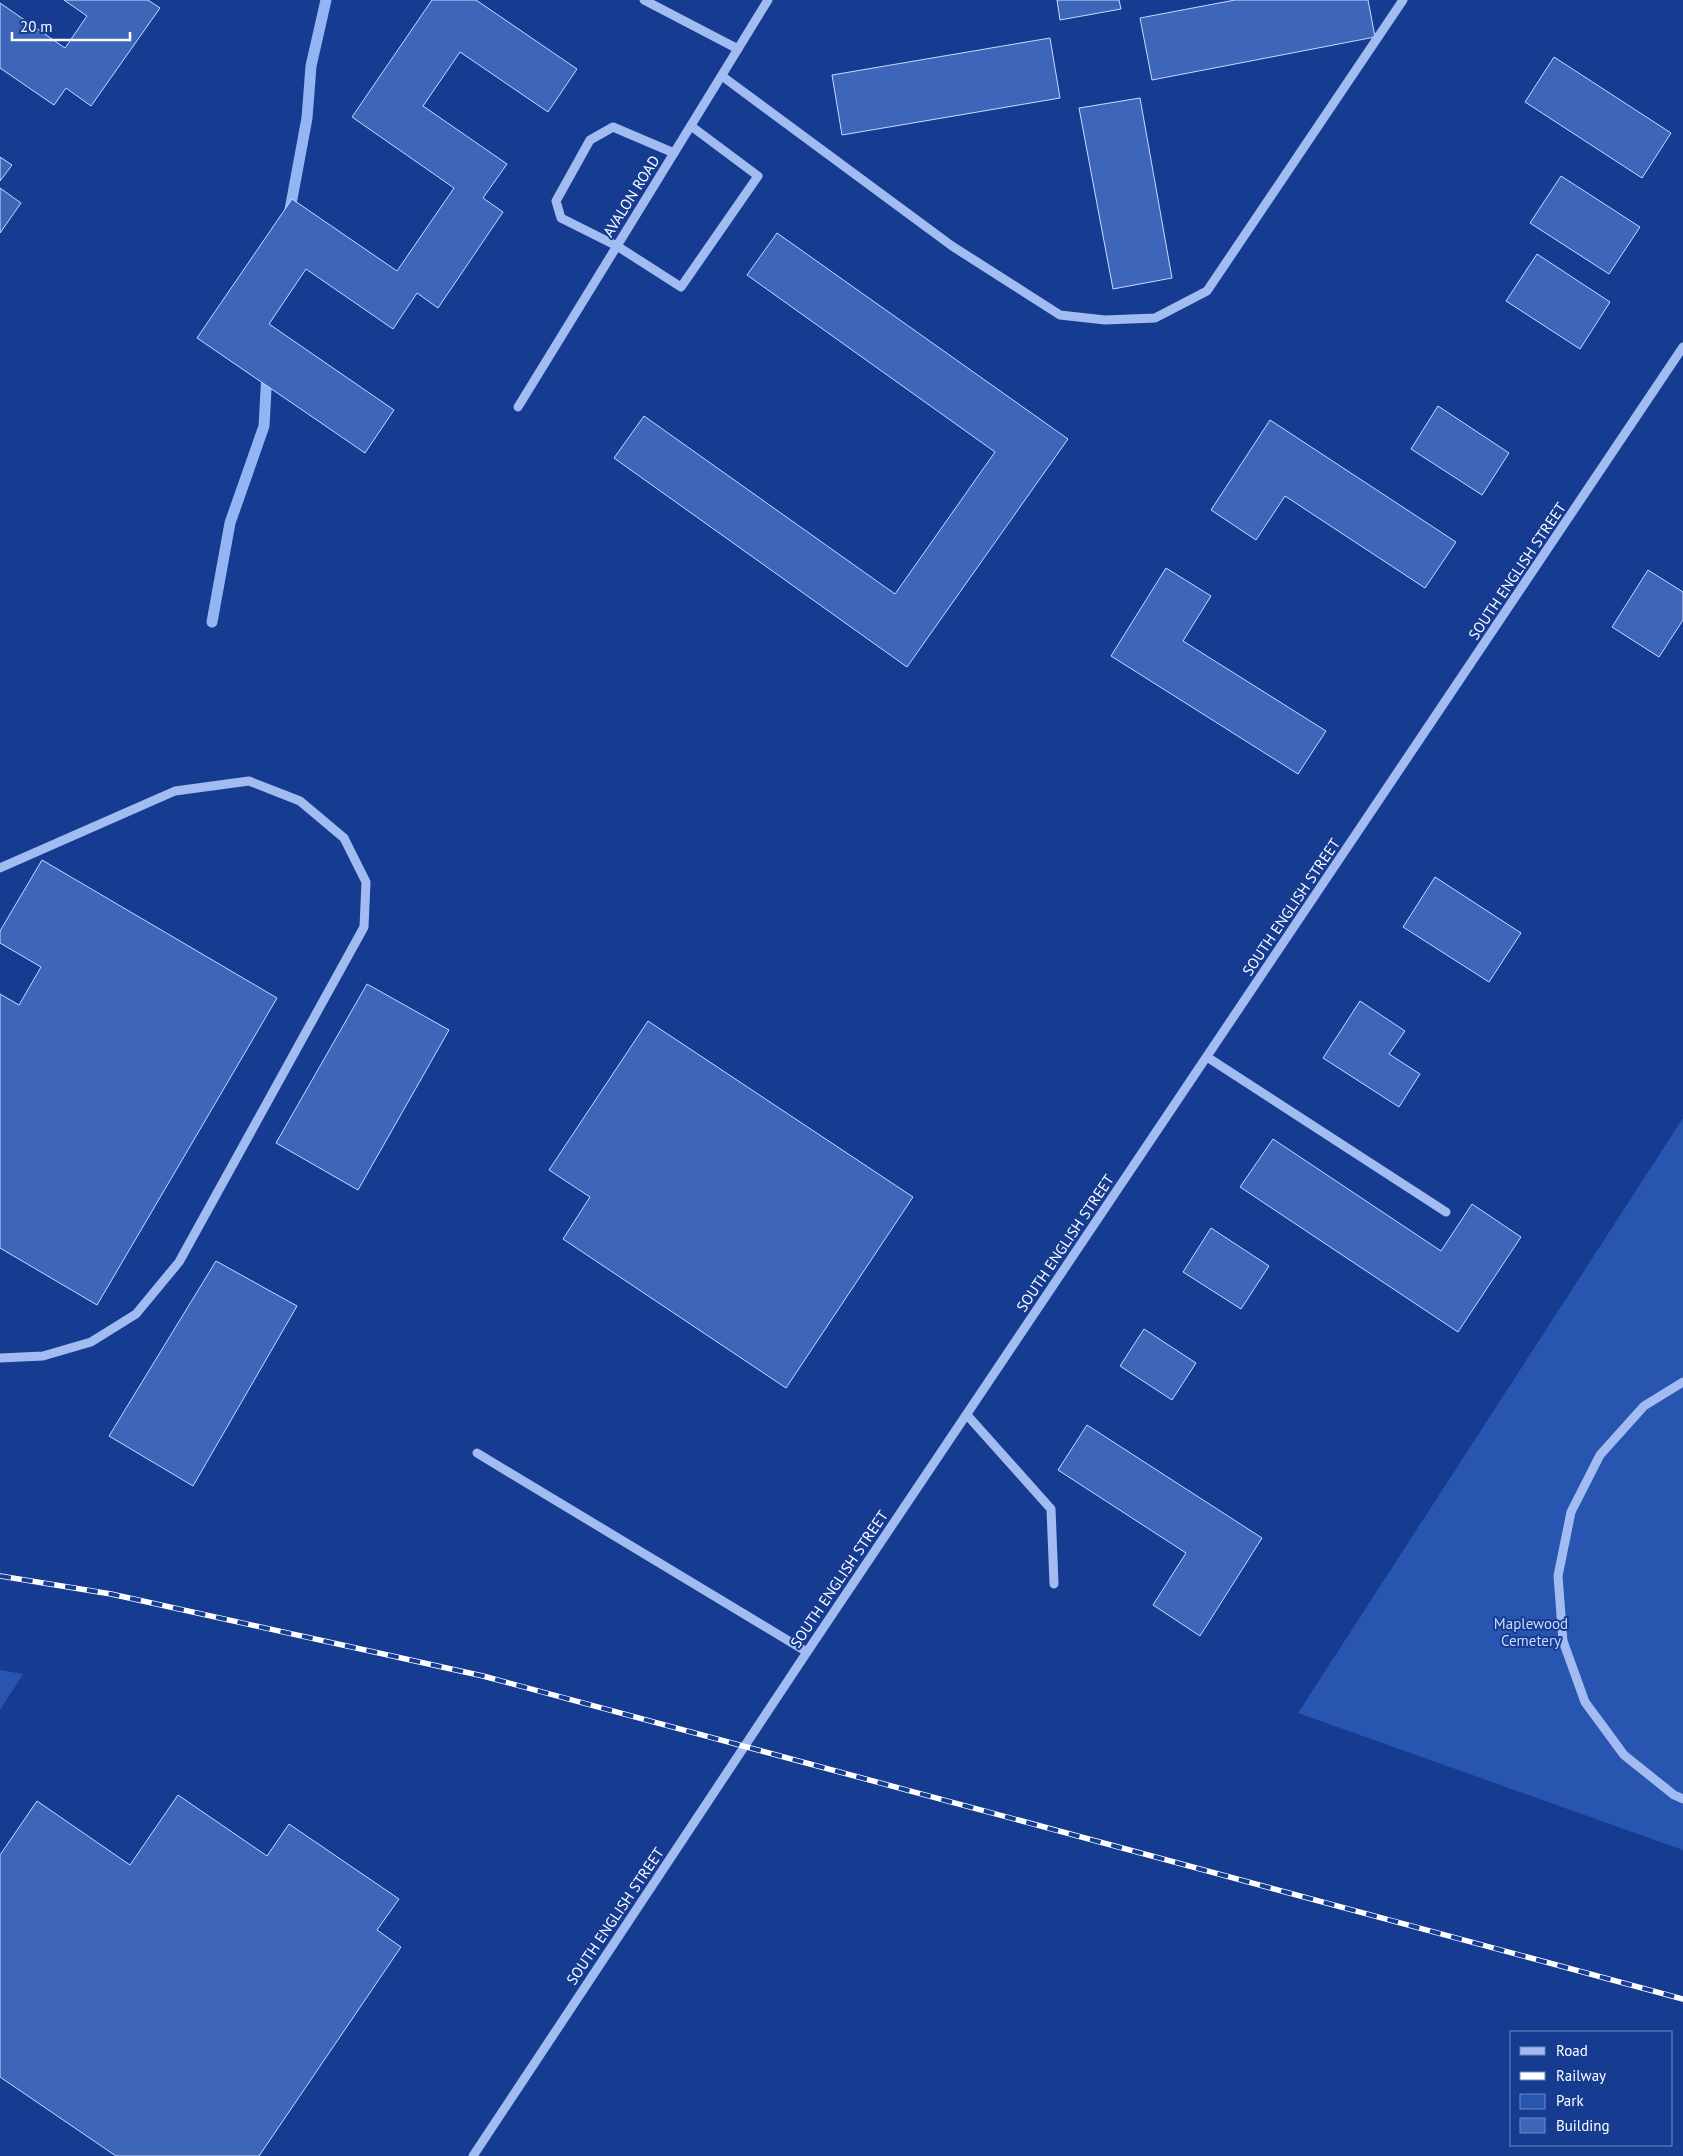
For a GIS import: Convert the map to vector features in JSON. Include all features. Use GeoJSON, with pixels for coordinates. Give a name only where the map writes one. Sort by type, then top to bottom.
{"type":"FeatureCollection","features":[{"type":"Feature","properties":{"kind":"street"},"geometry":{"type":"LineString","coordinates":[[644,0],[738,49]]}},
{"type":"Feature","properties":{"kind":"street","name":"AVALON ROAD"},"geometry":{"type":"LineString","coordinates":[[518,407],[768,0]]}},
{"type":"Feature","properties":{"kind":"street"},"geometry":{"type":"LineString","coordinates":[[722,76],[952,246],[1060,315],[1105,320],[1155,318],[1208,291],[1403,0]]}},
{"type":"Feature","properties":{"kind":"street"},"geometry":{"type":"LineString","coordinates":[[674,153],[613,127],[590,140],[556,201],[561,218],[617,246],[680,286],[758,176],[691,126]]}},
{"type":"Feature","properties":{"kind":"street","name":"SOUTH ENGLISH STREET"},"geometry":{"type":"LineString","coordinates":[[473,2156],[807,1652],[1683,348]]}},
{"type":"Feature","properties":{"kind":"street"},"geometry":{"type":"LineString","coordinates":[[0,868],[175,791],[249,781],[300,801],[344,838],[366,882],[364,927],[179,1262],[136,1314],[91,1342],[43,1356],[0,1358]]}},
{"type":"Feature","properties":{"kind":"street"},"geometry":{"type":"LineString","coordinates":[[1207,1057],[1446,1212]]}},
{"type":"Feature","properties":{"kind":"street"},"geometry":{"type":"LineString","coordinates":[[1683,1382],[1644,1406],[1600,1455],[1571,1512],[1558,1576],[1563,1640],[1585,1702],[1624,1755],[1674,1796],[1683,1799]]}},
{"type":"Feature","properties":{"kind":"street"},"geometry":{"type":"LineString","coordinates":[[967,1415],[1051,1509],[1054,1584]]}},
{"type":"Feature","properties":{"kind":"street"},"geometry":{"type":"LineString","coordinates":[[477,1453],[807,1652]]}},
{"type":"Feature","properties":{"kind":"green space","name":"Maplewood Cemetery"},"geometry":{"type":"Polygon","coordinates":[[[1683,1118],[1683,1850],[1298,1713],[1683,1118]]]}},
{"type":"Feature","properties":{"kind":"green space"},"geometry":{"type":"Polygon","coordinates":[[[0,1670],[23,1674],[0,1710],[0,1670]]]}},
{"type":"Feature","properties":{"kind":"building"},"geometry":{"type":"Polygon","coordinates":[[[64,0],[148,0],[160,8],[91,106],[66,88],[54,105],[0,68],[0,3],[65,48],[87,16],[64,0]]]}},
{"type":"Feature","properties":{"kind":"building"},"geometry":{"type":"Polygon","coordinates":[[[432,0],[476,0],[577,69],[548,112],[460,52],[423,106],[507,164],[483,198],[503,212],[438,308],[417,293],[393,329],[306,269],[269,324],[394,410],[365,453],[197,338],[292,199],[397,271],[454,188],[352,117],[432,0]]]}},
{"type":"Feature","properties":{"kind":"building"},"geometry":{"type":"Polygon","coordinates":[[[1057,0],[1119,0],[1121,9],[1060,20],[1057,0]]]}},
{"type":"Feature","properties":{"kind":"building"},"geometry":{"type":"Polygon","coordinates":[[[1235,0],[1368,0],[1375,37],[1152,80],[1140,18],[1235,0]]]}},
{"type":"Feature","properties":{"kind":"building"},"geometry":{"type":"Polygon","coordinates":[[[1050,38],[1060,98],[842,135],[832,75],[1050,38]]]}},
{"type":"Feature","properties":{"kind":"building"},"geometry":{"type":"Polygon","coordinates":[[[1554,57],[1671,133],[1642,178],[1525,102],[1554,57]]]}},
{"type":"Feature","properties":{"kind":"building"},"geometry":{"type":"Polygon","coordinates":[[[1140,98],[1172,278],[1113,289],[1079,108],[1140,98]]]}},
{"type":"Feature","properties":{"kind":"building"},"geometry":{"type":"Polygon","coordinates":[[[0,157],[12,165],[0,181],[0,157]]]}},
{"type":"Feature","properties":{"kind":"building"},"geometry":{"type":"Polygon","coordinates":[[[1561,176],[1640,227],[1609,274],[1530,223],[1561,176]]]}},
{"type":"Feature","properties":{"kind":"building"},"geometry":{"type":"Polygon","coordinates":[[[0,188],[21,203],[0,233],[0,188]]]}},
{"type":"Feature","properties":{"kind":"building"},"geometry":{"type":"Polygon","coordinates":[[[777,233],[1068,439],[907,667],[614,458],[644,416],[895,594],[995,452],[747,275],[777,233]]]}},
{"type":"Feature","properties":{"kind":"building"},"geometry":{"type":"Polygon","coordinates":[[[1537,254],[1610,302],[1580,349],[1506,301],[1537,254]]]}},
{"type":"Feature","properties":{"kind":"building"},"geometry":{"type":"Polygon","coordinates":[[[1438,406],[1509,453],[1482,495],[1411,449],[1438,406]]]}},
{"type":"Feature","properties":{"kind":"building"},"geometry":{"type":"Polygon","coordinates":[[[1270,420],[1456,542],[1425,588],[1285,496],[1256,540],[1211,510],[1270,420]]]}},
{"type":"Feature","properties":{"kind":"building"},"geometry":{"type":"Polygon","coordinates":[[[1166,568],[1211,596],[1183,641],[1326,731],[1298,774],[1111,656],[1166,568]]]}},
{"type":"Feature","properties":{"kind":"building"},"geometry":{"type":"Polygon","coordinates":[[[1648,570],[1683,592],[1683,620],[1659,657],[1612,627],[1648,570]]]}},
{"type":"Feature","properties":{"kind":"building"},"geometry":{"type":"Polygon","coordinates":[[[42,860],[277,998],[97,1305],[0,1248],[0,994],[19,1005],[41,967],[0,943],[0,931],[42,860]]]}},
{"type":"Feature","properties":{"kind":"building"},"geometry":{"type":"Polygon","coordinates":[[[1435,877],[1521,933],[1489,982],[1403,927],[1435,877]]]}},
{"type":"Feature","properties":{"kind":"building"},"geometry":{"type":"Polygon","coordinates":[[[367,984],[449,1030],[358,1190],[276,1143],[367,984]]]}},
{"type":"Feature","properties":{"kind":"building"},"geometry":{"type":"Polygon","coordinates":[[[1360,1001],[1405,1031],[1389,1054],[1420,1074],[1399,1107],[1323,1058],[1360,1001]]]}},
{"type":"Feature","properties":{"kind":"building"},"geometry":{"type":"Polygon","coordinates":[[[648,1021],[913,1197],[786,1388],[563,1239],[590,1197],[549,1170],[648,1021]]]}},
{"type":"Feature","properties":{"kind":"building"},"geometry":{"type":"Polygon","coordinates":[[[1273,1139],[1441,1251],[1472,1204],[1521,1237],[1458,1332],[1240,1187],[1273,1139]]]}},
{"type":"Feature","properties":{"kind":"building"},"geometry":{"type":"Polygon","coordinates":[[[1211,1228],[1269,1266],[1241,1309],[1183,1272],[1211,1228]]]}},
{"type":"Feature","properties":{"kind":"building"},"geometry":{"type":"Polygon","coordinates":[[[216,1261],[297,1306],[193,1486],[109,1436],[216,1261]]]}},
{"type":"Feature","properties":{"kind":"building"},"geometry":{"type":"Polygon","coordinates":[[[1144,1329],[1196,1363],[1172,1400],[1120,1366],[1144,1329]]]}},
{"type":"Feature","properties":{"kind":"building"},"geometry":{"type":"Polygon","coordinates":[[[1087,1425],[1262,1538],[1200,1636],[1153,1605],[1186,1553],[1058,1470],[1087,1425]]]}},
{"type":"Feature","properties":{"kind":"building"},"geometry":{"type":"Polygon","coordinates":[[[178,1795],[267,1856],[289,1824],[399,1899],[377,1930],[401,1947],[259,2156],[116,2156],[0,2077],[0,1855],[37,1801],[130,1865],[178,1795]]]}},
{"type":"Feature","properties":{"kind":"waterway"},"geometry":{"type":"LineString","coordinates":[[289,215],[307,118],[311,66],[326,0]]}},
{"type":"Feature","properties":{"kind":"waterway"},"geometry":{"type":"LineString","coordinates":[[212,622],[230,523],[264,426],[267,372]]}},
{"type":"Feature","properties":{"kind":"railway"},"geometry":{"type":"LineString","coordinates":[[0,1576],[111,1594],[483,1676],[1683,1999]]}}]}
